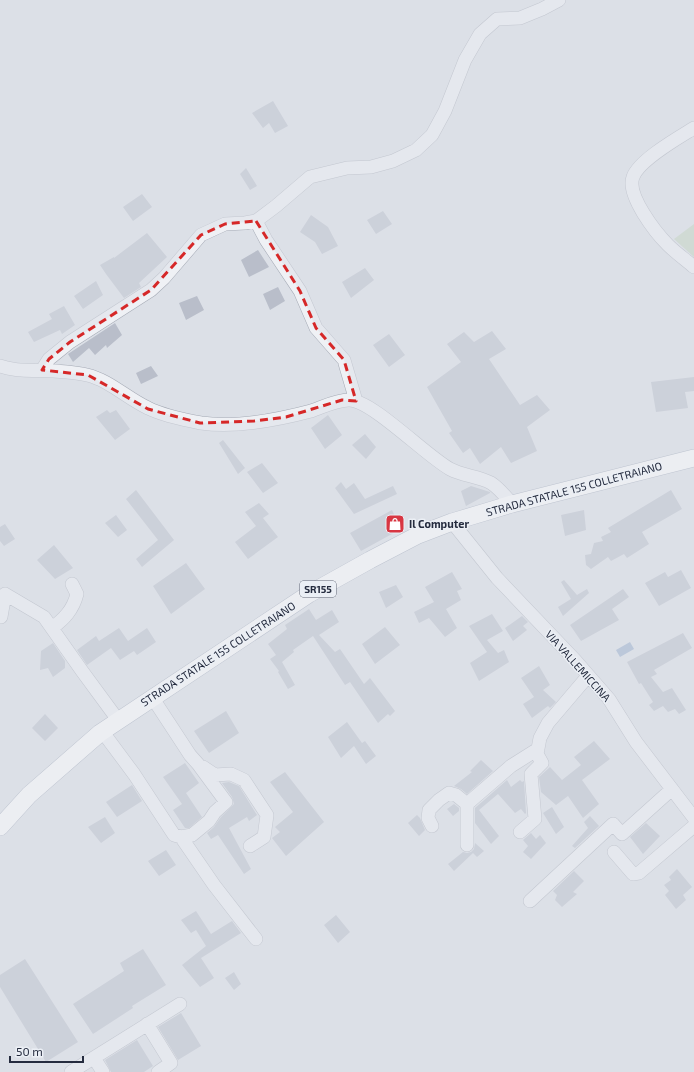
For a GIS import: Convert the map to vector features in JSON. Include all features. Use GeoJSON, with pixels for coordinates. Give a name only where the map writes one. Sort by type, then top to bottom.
{"type":"FeatureCollection","features":[{"type":"Feature","properties":{"kind":"main road","name":"STRADA STATALE 155 COLLETRAIANO"},"geometry":{"type":"LineString","coordinates":[[0,827],[29,795],[52,773],[102,731],[309,594],[418,535],[452,522],[512,504],[694,458]]}},
{"type":"Feature","properties":{"kind":"street"},"geometry":{"type":"LineString","coordinates":[[42,370],[49,360],[70,342],[151,290],[164,278],[202,235],[225,224],[256,221],[310,177],[347,168],[371,167],[393,161],[416,150],[432,135],[445,111],[465,60],[480,34],[497,19],[520,18],[560,0]]}},
{"type":"Feature","properties":{"kind":"street"},"geometry":{"type":"LineString","coordinates":[[694,128],[668,144],[640,166],[633,177],[632,188],[649,222],[668,245],[694,267]]}},
{"type":"Feature","properties":{"kind":"street"},"geometry":{"type":"LineString","coordinates":[[256,221],[266,240],[300,291],[316,328],[344,360],[356,401]]}},
{"type":"Feature","properties":{"kind":"street"},"geometry":{"type":"LineString","coordinates":[[0,366],[19,370],[42,370],[88,375],[113,386],[148,409],[200,423],[237,424],[286,417],[342,400],[356,401],[363,403],[440,463],[452,470],[490,482],[499,489],[512,504]]}},
{"type":"Feature","properties":{"kind":"street","name":"VIA VALLEMICCINA"},"geometry":{"type":"LineString","coordinates":[[452,522],[497,578],[609,700],[636,742],[694,818]]}},
{"type":"Feature","properties":{"kind":"street"},"geometry":{"type":"LineString","coordinates":[[52,628],[65,618],[73,607],[78,594],[72,584]]}},
{"type":"Feature","properties":{"kind":"street"},"geometry":{"type":"LineString","coordinates":[[1,617],[5,594],[44,618],[118,720]]}},
{"type":"Feature","properties":{"kind":"street"},"geometry":{"type":"LineString","coordinates":[[520,832],[535,819],[530,774],[542,763],[537,754],[540,738],[548,723],[588,676]]}},
{"type":"Feature","properties":{"kind":"street"},"geometry":{"type":"LineString","coordinates":[[102,731],[134,774],[174,835],[181,837],[192,835],[209,821],[215,812],[226,802],[190,755],[152,697]]}},
{"type":"Feature","properties":{"kind":"street"},"geometry":{"type":"LineString","coordinates":[[467,845],[467,804],[511,766],[538,749]]}},
{"type":"Feature","properties":{"kind":"street"},"geometry":{"type":"LineString","coordinates":[[198,764],[215,775],[232,774],[244,780],[267,814],[264,837],[250,846]]}},
{"type":"Feature","properties":{"kind":"street"},"geometry":{"type":"LineString","coordinates":[[530,901],[613,824],[622,834],[672,789]]}},
{"type":"Feature","properties":{"kind":"street"},"geometry":{"type":"LineString","coordinates":[[432,826],[428,818],[428,810],[449,793],[456,795],[467,804]]}},
{"type":"Feature","properties":{"kind":"street"},"geometry":{"type":"LineString","coordinates":[[614,852],[633,874],[639,873],[694,826]]}},
{"type":"Feature","properties":{"kind":"street"},"geometry":{"type":"LineString","coordinates":[[181,837],[214,885],[256,939]]}},
{"type":"Feature","properties":{"kind":"street"},"geometry":{"type":"LineString","coordinates":[[71,1072],[180,1004]]}},
{"type":"Feature","properties":{"kind":"street"},"geometry":{"type":"LineString","coordinates":[[147,1024],[171,1064],[158,1072]]}},
{"type":"Feature","properties":{"kind":"street"},"geometry":{"type":"LineString","coordinates":[[94,1058],[103,1072]]}},
{"type":"Feature","properties":{"kind":"highlighted area"},"geometry":{"type":"Polygon","coordinates":[[[256,221],[300,291],[316,328],[344,360],[356,401],[342,400],[286,417],[254,421],[200,423],[148,409],[88,375],[42,370],[49,359],[70,342],[151,290],[201,235],[225,224],[256,221]]]}},
{"type":"Feature","properties":{"kind":"green space"},"geometry":{"type":"Polygon","coordinates":[[[694,224],[694,257],[674,239],[694,224]]]}},
{"type":"Feature","properties":{"kind":"water"},"geometry":{"type":"Polygon","coordinates":[[[630,642],[634,649],[620,657],[616,650],[630,642]]]}},
{"type":"Feature","properties":{"kind":"building"},"geometry":{"type":"Polygon","coordinates":[[[273,101],[288,126],[275,133],[269,123],[263,128],[252,113],[273,101]]]}},
{"type":"Feature","properties":{"kind":"building"},"geometry":{"type":"Polygon","coordinates":[[[246,168],[257,186],[250,190],[240,174],[246,168]]]}},
{"type":"Feature","properties":{"kind":"building"},"geometry":{"type":"Polygon","coordinates":[[[142,194],[152,207],[133,221],[123,207],[142,194]]]}},
{"type":"Feature","properties":{"kind":"building"},"geometry":{"type":"Polygon","coordinates":[[[383,211],[392,224],[376,234],[367,220],[383,211]]]}},
{"type":"Feature","properties":{"kind":"building"},"geometry":{"type":"Polygon","coordinates":[[[311,215],[328,227],[338,246],[322,254],[315,242],[300,232],[311,215]]]}},
{"type":"Feature","properties":{"kind":"building"},"geometry":{"type":"Polygon","coordinates":[[[147,233],[167,257],[139,283],[141,287],[124,298],[100,265],[114,258],[147,233]]]}},
{"type":"Feature","properties":{"kind":"building"},"geometry":{"type":"Polygon","coordinates":[[[258,250],[269,267],[249,277],[241,260],[258,250]]]}},
{"type":"Feature","properties":{"kind":"building"},"geometry":{"type":"Polygon","coordinates":[[[365,268],[374,280],[351,298],[342,282],[365,268]]]}},
{"type":"Feature","properties":{"kind":"building"},"geometry":{"type":"Polygon","coordinates":[[[96,281],[103,295],[83,309],[74,296],[96,281]]]}},
{"type":"Feature","properties":{"kind":"building"},"geometry":{"type":"Polygon","coordinates":[[[278,287],[285,301],[270,310],[263,294],[278,287]]]}},
{"type":"Feature","properties":{"kind":"building"},"geometry":{"type":"Polygon","coordinates":[[[197,296],[204,310],[186,320],[179,303],[197,296]]]}},
{"type":"Feature","properties":{"kind":"building"},"geometry":{"type":"Polygon","coordinates":[[[64,306],[75,325],[62,334],[60,330],[34,342],[28,332],[52,319],[49,314],[64,306]]]}},
{"type":"Feature","properties":{"kind":"building"},"geometry":{"type":"Polygon","coordinates":[[[115,323],[122,335],[107,348],[106,345],[95,355],[89,348],[73,362],[68,354],[115,323]]]}},
{"type":"Feature","properties":{"kind":"building"},"geometry":{"type":"Polygon","coordinates":[[[492,331],[506,349],[489,359],[520,405],[537,395],[550,410],[527,427],[537,451],[511,463],[501,447],[480,464],[470,448],[463,453],[449,433],[452,431],[427,387],[461,362],[447,344],[464,332],[474,342],[492,331]]]}},
{"type":"Feature","properties":{"kind":"building"},"geometry":{"type":"Polygon","coordinates":[[[389,334],[405,355],[389,367],[373,345],[389,334]]]}},
{"type":"Feature","properties":{"kind":"building"},"geometry":{"type":"Polygon","coordinates":[[[151,366],[158,376],[141,384],[136,373],[151,366]]]}},
{"type":"Feature","properties":{"kind":"building"},"geometry":{"type":"Polygon","coordinates":[[[694,377],[694,391],[685,392],[688,408],[656,412],[651,382],[694,377]]]}},
{"type":"Feature","properties":{"kind":"building"},"geometry":{"type":"Polygon","coordinates":[[[107,410],[110,413],[116,410],[130,429],[115,440],[96,417],[107,410]]]}},
{"type":"Feature","properties":{"kind":"building"},"geometry":{"type":"Polygon","coordinates":[[[328,415],[342,435],[325,449],[311,428],[328,415]]]}},
{"type":"Feature","properties":{"kind":"building"},"geometry":{"type":"Polygon","coordinates":[[[365,434],[376,447],[366,459],[352,445],[365,434]]]}},
{"type":"Feature","properties":{"kind":"building"},"geometry":{"type":"Polygon","coordinates":[[[223,440],[245,468],[238,474],[219,443],[223,440]]]}},
{"type":"Feature","properties":{"kind":"building"},"geometry":{"type":"Polygon","coordinates":[[[262,463],[278,483],[263,493],[247,472],[262,463]]]}},
{"type":"Feature","properties":{"kind":"building"},"geometry":{"type":"Polygon","coordinates":[[[341,482],[346,489],[354,483],[365,499],[393,486],[397,494],[354,514],[335,488],[341,482]]]}},
{"type":"Feature","properties":{"kind":"building"},"geometry":{"type":"Polygon","coordinates":[[[471,486],[490,493],[466,506],[461,491],[471,486]]]}},
{"type":"Feature","properties":{"kind":"building"},"geometry":{"type":"Polygon","coordinates":[[[136,490],[174,540],[142,567],[136,559],[158,540],[126,499],[136,490]]]}},
{"type":"Feature","properties":{"kind":"building"},"geometry":{"type":"Polygon","coordinates":[[[671,490],[682,509],[642,532],[649,544],[627,558],[624,554],[611,561],[608,557],[591,569],[586,565],[585,555],[591,554],[594,543],[603,541],[601,537],[611,532],[608,528],[671,490]]]}},
{"type":"Feature","properties":{"kind":"building"},"geometry":{"type":"Polygon","coordinates":[[[259,503],[269,514],[263,518],[278,537],[248,559],[235,542],[256,526],[245,512],[259,503]]]}},
{"type":"Feature","properties":{"kind":"building"},"geometry":{"type":"Polygon","coordinates":[[[392,510],[401,529],[361,551],[350,533],[392,510]]]}},
{"type":"Feature","properties":{"kind":"building"},"geometry":{"type":"Polygon","coordinates":[[[584,510],[586,530],[565,536],[561,515],[584,510]]]}},
{"type":"Feature","properties":{"kind":"building"},"geometry":{"type":"Polygon","coordinates":[[[116,515],[127,530],[118,537],[105,523],[116,515]]]}},
{"type":"Feature","properties":{"kind":"building"},"geometry":{"type":"Polygon","coordinates":[[[5,524],[15,539],[4,546],[0,541],[0,527],[5,524]]]}},
{"type":"Feature","properties":{"kind":"building"},"geometry":{"type":"Polygon","coordinates":[[[54,545],[73,568],[55,579],[37,560],[54,545]]]}},
{"type":"Feature","properties":{"kind":"building"},"geometry":{"type":"Polygon","coordinates":[[[186,563],[205,589],[171,614],[153,586],[186,563]]]}},
{"type":"Feature","properties":{"kind":"building"},"geometry":{"type":"Polygon","coordinates":[[[681,570],[691,588],[659,606],[645,583],[665,572],[668,577],[681,570]]]}},
{"type":"Feature","properties":{"kind":"building"},"geometry":{"type":"Polygon","coordinates":[[[452,572],[462,589],[457,591],[461,600],[446,609],[457,628],[445,637],[429,618],[419,623],[414,612],[434,602],[425,587],[452,572]]]}},
{"type":"Feature","properties":{"kind":"building"},"geometry":{"type":"Polygon","coordinates":[[[564,580],[577,595],[587,589],[589,593],[563,616],[558,607],[571,599],[561,582],[564,580]]]}},
{"type":"Feature","properties":{"kind":"building"},"geometry":{"type":"Polygon","coordinates":[[[396,585],[403,597],[386,608],[379,592],[396,585]]]}},
{"type":"Feature","properties":{"kind":"building"},"geometry":{"type":"Polygon","coordinates":[[[623,589],[629,597],[612,609],[619,620],[581,641],[570,625],[623,589]]]}},
{"type":"Feature","properties":{"kind":"building"},"geometry":{"type":"Polygon","coordinates":[[[309,609],[316,620],[332,610],[339,622],[319,635],[335,652],[340,649],[364,684],[370,678],[395,711],[390,716],[388,714],[378,723],[350,682],[345,685],[313,636],[293,650],[294,652],[282,662],[295,685],[288,689],[278,672],[279,671],[270,659],[276,655],[268,644],[287,629],[285,625],[309,609]]]}},
{"type":"Feature","properties":{"kind":"building"},"geometry":{"type":"Polygon","coordinates":[[[492,614],[503,631],[487,640],[498,653],[504,650],[509,662],[479,681],[470,663],[487,652],[469,626],[492,614]]]}},
{"type":"Feature","properties":{"kind":"building"},"geometry":{"type":"Polygon","coordinates":[[[522,616],[528,622],[523,626],[527,630],[513,641],[505,628],[522,616]]]}},
{"type":"Feature","properties":{"kind":"building"},"geometry":{"type":"Polygon","coordinates":[[[385,627],[400,645],[375,664],[362,644],[385,627]]]}},
{"type":"Feature","properties":{"kind":"building"},"geometry":{"type":"Polygon","coordinates":[[[119,628],[128,641],[147,628],[156,642],[137,655],[134,651],[120,660],[111,648],[87,665],[77,650],[96,636],[99,641],[119,628]]]}},
{"type":"Feature","properties":{"kind":"building"},"geometry":{"type":"Polygon","coordinates":[[[683,633],[692,648],[654,670],[657,674],[651,677],[663,692],[672,688],[686,710],[679,714],[675,709],[668,712],[663,706],[654,711],[649,705],[653,702],[641,683],[639,684],[627,662],[683,633]]]}},
{"type":"Feature","properties":{"kind":"building"},"geometry":{"type":"Polygon","coordinates":[[[53,643],[65,661],[65,668],[53,677],[48,668],[40,670],[41,651],[53,643]]]}},
{"type":"Feature","properties":{"kind":"building"},"geometry":{"type":"Polygon","coordinates":[[[539,666],[550,685],[543,690],[556,702],[550,708],[548,706],[532,718],[523,704],[534,697],[521,678],[539,666]]]}},
{"type":"Feature","properties":{"kind":"building"},"geometry":{"type":"Polygon","coordinates":[[[226,711],[239,733],[209,753],[194,731],[226,711]]]}},
{"type":"Feature","properties":{"kind":"building"},"geometry":{"type":"Polygon","coordinates":[[[45,714],[58,728],[45,741],[32,728],[45,714]]]}},
{"type":"Feature","properties":{"kind":"building"},"geometry":{"type":"Polygon","coordinates":[[[347,722],[362,743],[365,741],[376,756],[366,764],[354,746],[341,758],[328,737],[347,722]]]}},
{"type":"Feature","properties":{"kind":"building"},"geometry":{"type":"Polygon","coordinates":[[[594,741],[610,759],[582,780],[599,804],[583,818],[568,796],[556,805],[541,792],[539,777],[550,767],[562,780],[581,765],[574,757],[594,741]]]}},
{"type":"Feature","properties":{"kind":"building"},"geometry":{"type":"Polygon","coordinates":[[[481,760],[493,771],[467,794],[454,786],[472,772],[470,771],[481,760]]]}},
{"type":"Feature","properties":{"kind":"building"},"geometry":{"type":"Polygon","coordinates":[[[185,763],[199,783],[186,793],[202,817],[189,828],[185,828],[173,810],[182,804],[163,777],[185,763]]]}},
{"type":"Feature","properties":{"kind":"building"},"geometry":{"type":"Polygon","coordinates":[[[285,772],[324,822],[286,856],[272,838],[280,832],[275,827],[293,812],[270,782],[285,772]]]}},
{"type":"Feature","properties":{"kind":"building"},"geometry":{"type":"Polygon","coordinates":[[[507,780],[511,787],[520,780],[522,782],[524,781],[526,813],[525,814],[521,809],[515,813],[498,794],[479,810],[499,836],[491,844],[475,823],[475,808],[507,780]]]}},
{"type":"Feature","properties":{"kind":"building"},"geometry":{"type":"Polygon","coordinates":[[[229,782],[239,786],[257,815],[249,821],[247,817],[229,828],[251,869],[244,874],[218,835],[211,839],[207,833],[234,804],[232,797],[222,783],[229,782]]]}},
{"type":"Feature","properties":{"kind":"building"},"geometry":{"type":"Polygon","coordinates":[[[132,785],[142,801],[117,817],[106,802],[132,785]]]}},
{"type":"Feature","properties":{"kind":"building"},"geometry":{"type":"Polygon","coordinates":[[[454,804],[459,808],[459,811],[453,816],[447,809],[454,804]]]}},
{"type":"Feature","properties":{"kind":"building"},"geometry":{"type":"Polygon","coordinates":[[[552,807],[564,827],[556,834],[543,813],[552,807]]]}},
{"type":"Feature","properties":{"kind":"building"},"geometry":{"type":"Polygon","coordinates":[[[417,815],[420,818],[425,830],[419,836],[408,823],[417,815]]]}},
{"type":"Feature","properties":{"kind":"building"},"geometry":{"type":"Polygon","coordinates":[[[590,816],[599,826],[575,848],[572,846],[588,828],[584,822],[590,816]]]}},
{"type":"Feature","properties":{"kind":"building"},"geometry":{"type":"Polygon","coordinates":[[[105,817],[115,833],[101,843],[88,827],[105,817]]]}},
{"type":"Feature","properties":{"kind":"building"},"geometry":{"type":"Polygon","coordinates":[[[646,823],[660,836],[643,854],[630,837],[646,823]]]}},
{"type":"Feature","properties":{"kind":"building"},"geometry":{"type":"Polygon","coordinates":[[[531,833],[536,839],[540,835],[546,843],[531,859],[523,852],[528,846],[523,840],[531,833]]]}},
{"type":"Feature","properties":{"kind":"building"},"geometry":{"type":"Polygon","coordinates":[[[475,843],[484,851],[477,857],[473,853],[454,871],[448,864],[463,852],[471,852],[474,849],[475,843]]]}},
{"type":"Feature","properties":{"kind":"building"},"geometry":{"type":"Polygon","coordinates":[[[166,850],[176,865],[159,876],[148,861],[166,850]]]}},
{"type":"Feature","properties":{"kind":"building"},"geometry":{"type":"Polygon","coordinates":[[[677,869],[692,887],[683,895],[686,900],[676,909],[665,895],[669,891],[664,885],[671,880],[669,877],[677,869]]]}},
{"type":"Feature","properties":{"kind":"building"},"geometry":{"type":"Polygon","coordinates":[[[574,871],[584,881],[573,892],[577,894],[562,907],[555,900],[557,895],[553,891],[574,871]]]}},
{"type":"Feature","properties":{"kind":"building"},"geometry":{"type":"Polygon","coordinates":[[[196,911],[211,934],[232,921],[241,933],[201,958],[214,978],[200,987],[182,965],[206,946],[196,930],[191,933],[181,920],[196,911]]]}},
{"type":"Feature","properties":{"kind":"building"},"geometry":{"type":"Polygon","coordinates":[[[336,915],[350,932],[338,943],[324,925],[336,915]]]}},
{"type":"Feature","properties":{"kind":"building"},"geometry":{"type":"Polygon","coordinates":[[[143,949],[166,985],[132,1006],[133,1008],[93,1034],[73,1004],[124,971],[120,963],[143,949]]]}},
{"type":"Feature","properties":{"kind":"building"},"geometry":{"type":"Polygon","coordinates":[[[25,959],[78,1042],[46,1062],[0,987],[0,975],[25,959]]]}},
{"type":"Feature","properties":{"kind":"building"},"geometry":{"type":"Polygon","coordinates":[[[234,972],[241,984],[234,990],[225,978],[234,972]]]}},
{"type":"Feature","properties":{"kind":"building"},"geometry":{"type":"Polygon","coordinates":[[[181,1013],[201,1046],[178,1060],[158,1027],[181,1013]]]}},
{"type":"Feature","properties":{"kind":"building"},"geometry":{"type":"Polygon","coordinates":[[[137,1040],[153,1066],[144,1072],[111,1072],[105,1060],[137,1040]]]}},
{"type":"Feature","properties":{"kind":"place","name":"Il Computer"},"geometry":{"type":"Point","coordinates":[395,524]}}]}
